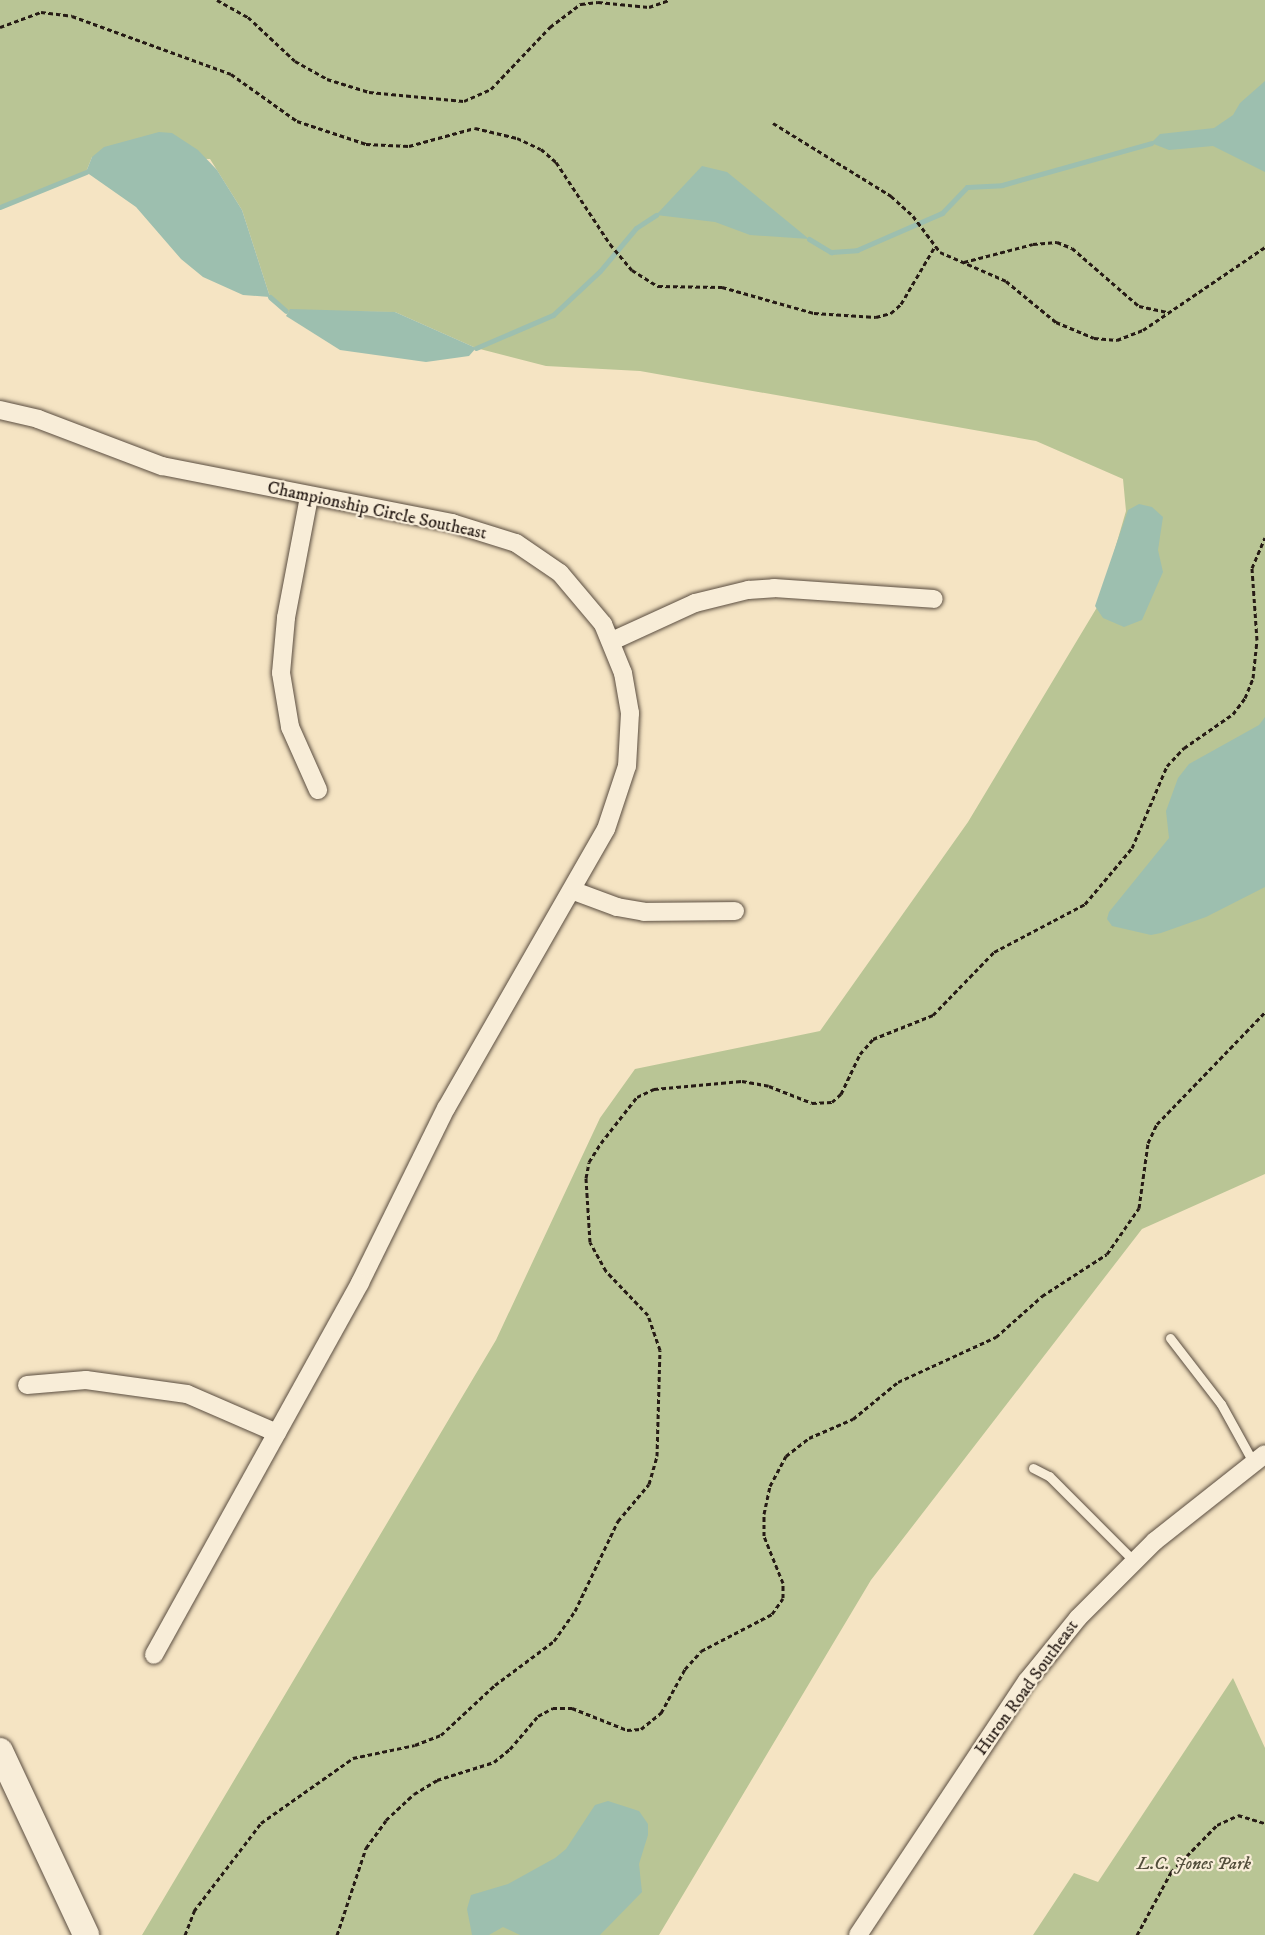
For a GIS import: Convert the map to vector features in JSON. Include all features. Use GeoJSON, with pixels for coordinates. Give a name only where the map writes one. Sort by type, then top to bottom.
{"type":"FeatureCollection","features":[{"type":"Feature","properties":{"kind":"main road"},"geometry":{"type":"LineString","coordinates":[[0,1750],[86,1935]]}},
{"type":"Feature","properties":{"kind":"street","name":"Championship Circle Southeast"},"geometry":{"type":"LineString","coordinates":[[0,410],[39,419],[162,466],[309,497],[453,523],[516,543],[539,557],[579,592],[612,641],[623,673],[630,713],[627,766],[616,804],[574,891],[446,1108],[360,1283],[154,1655]]}},
{"type":"Feature","properties":{"kind":"street"},"geometry":{"type":"LineString","coordinates":[[309,497],[286,618],[281,673],[290,727],[318,789]]}},
{"type":"Feature","properties":{"kind":"street"},"geometry":{"type":"LineString","coordinates":[[612,641],[695,603],[747,590],[774,588],[934,598]]}},
{"type":"Feature","properties":{"kind":"street"},"geometry":{"type":"LineString","coordinates":[[574,891],[617,908],[644,912],[735,910]]}},
{"type":"Feature","properties":{"kind":"street"},"geometry":{"type":"LineString","coordinates":[[27,1385],[86,1380],[187,1394],[277,1433]]}},
{"type":"Feature","properties":{"kind":"street","name":"Huron Road Southeast"},"geometry":{"type":"LineString","coordinates":[[858,1935],[1027,1681],[1078,1618],[1134,1561],[1196,1505],[1259,1458]]}},
{"type":"Feature","properties":{"kind":"lane"},"geometry":{"type":"LineString","coordinates":[[1170,1338],[1259,1458]]}},
{"type":"Feature","properties":{"kind":"lane"},"geometry":{"type":"LineString","coordinates":[[1033,1468],[1049,1476],[1134,1561]]}},
{"type":"Feature","properties":{"kind":"path"},"geometry":{"type":"LineString","coordinates":[[217,0],[248,17],[295,61],[327,79],[369,92],[464,102],[491,89],[550,27],[581,4],[598,2],[649,7],[669,0]]}},
{"type":"Feature","properties":{"kind":"path"},"geometry":{"type":"LineString","coordinates":[[0,27],[42,12],[81,19],[231,74],[297,121],[366,144],[409,146],[475,128],[517,138],[541,149],[555,162],[610,244],[624,260],[658,286],[722,287],[814,313],[867,318],[896,309],[934,248]]}},
{"type":"Feature","properties":{"kind":"path"},"geometry":{"type":"LineString","coordinates":[[773,123],[868,179],[913,216],[934,248],[1006,281],[1056,322],[1094,338],[1128,337],[1170,312],[1265,247]]}},
{"type":"Feature","properties":{"kind":"path"},"geometry":{"type":"LineString","coordinates":[[964,262],[1033,244],[1057,242],[1072,248],[1139,306],[1170,312]]}},
{"type":"Feature","properties":{"kind":"path"},"geometry":{"type":"LineString","coordinates":[[185,1935],[194,1911],[261,1823],[353,1758],[415,1745],[441,1735],[495,1684],[554,1641],[574,1611],[618,1521],[650,1485],[657,1456],[660,1350],[648,1315],[606,1271],[591,1242],[586,1178],[589,1162],[601,1143],[637,1097],[654,1089],[742,1081],[769,1086],[812,1103],[832,1102],[841,1094],[860,1054],[873,1039],[933,1015],[994,952],[1084,904],[1132,848],[1167,766],[1184,748],[1228,718],[1245,698],[1254,669],[1257,640],[1252,568],[1265,538]]}},
{"type":"Feature","properties":{"kind":"path"},"geometry":{"type":"LineString","coordinates":[[337,1935],[366,1848],[386,1820],[414,1794],[438,1780],[494,1762],[510,1749],[537,1716],[553,1708],[572,1708],[627,1730],[641,1729],[660,1713],[686,1669],[701,1652],[772,1614],[783,1598],[783,1583],[764,1536],[764,1514],[770,1486],[786,1456],[809,1437],[853,1419],[891,1386],[996,1337],[1042,1296],[1107,1254],[1139,1208],[1148,1143],[1157,1124],[1265,1012]]}},
{"type":"Feature","properties":{"kind":"path"},"geometry":{"type":"LineString","coordinates":[[1137,1935],[1171,1872],[1217,1825],[1238,1815],[1265,1823]]}},
{"type":"Feature","properties":{"kind":"green space"},"geometry":{"type":"Polygon","coordinates":[[[0,0],[1265,0],[1265,1174],[1142,1229],[871,1580],[659,1935],[142,1935],[496,1340],[600,1118],[635,1069],[820,1031],[968,822],[1099,604],[1126,511],[1123,479],[1036,441],[640,371],[546,366],[476,348],[395,312],[286,311],[270,297],[242,210],[210,159],[92,157],[86,172],[0,207],[0,0]]]}},
{"type":"Feature","properties":{"kind":"green space","name":"L.C. Jones Park"},"geometry":{"type":"Polygon","coordinates":[[[1233,1678],[1265,1748],[1265,1935],[1033,1935],[1074,1873],[1098,1882],[1233,1678]]]}},
{"type":"Feature","properties":{"kind":"shaded area"},"geometry":{"type":"Polygon","coordinates":[[[1265,81],[1265,172],[1213,146],[1169,150],[1151,143],[1160,134],[1214,128],[1233,115],[1240,103],[1265,81]]]}},
{"type":"Feature","properties":{"kind":"shaded area"},"geometry":{"type":"Polygon","coordinates":[[[159,132],[172,133],[198,150],[217,170],[242,210],[270,297],[243,295],[203,277],[181,259],[136,207],[86,172],[92,157],[104,147],[159,132]]]}},
{"type":"Feature","properties":{"kind":"shaded area"},"geometry":{"type":"Polygon","coordinates":[[[702,166],[727,172],[809,239],[750,235],[715,222],[656,215],[702,166]]]}},
{"type":"Feature","properties":{"kind":"shaded area"},"geometry":{"type":"Polygon","coordinates":[[[290,309],[395,312],[476,348],[469,356],[426,362],[340,350],[286,316],[290,309]]]}},
{"type":"Feature","properties":{"kind":"shaded area"},"geometry":{"type":"Polygon","coordinates":[[[1139,504],[1152,507],[1163,517],[1158,550],[1163,572],[1142,620],[1124,627],[1103,618],[1095,606],[1128,510],[1139,504]]]}},
{"type":"Feature","properties":{"kind":"shaded area"},"geometry":{"type":"Polygon","coordinates":[[[1265,717],[1265,887],[1206,917],[1161,933],[1151,935],[1112,926],[1107,919],[1109,912],[1169,838],[1166,811],[1178,778],[1189,764],[1259,725],[1265,717]]]}},
{"type":"Feature","properties":{"kind":"shaded area"},"geometry":{"type":"Polygon","coordinates":[[[608,1801],[639,1811],[648,1824],[648,1835],[639,1864],[642,1892],[600,1935],[520,1935],[503,1927],[489,1935],[472,1935],[467,1909],[471,1895],[508,1884],[555,1858],[566,1849],[595,1805],[608,1801]]]}},
{"type":"Feature","properties":{"kind":"waterway"},"geometry":{"type":"LineString","coordinates":[[809,239],[831,252],[857,250],[942,213],[967,187],[1002,185],[1151,143]]}},
{"type":"Feature","properties":{"kind":"waterway"},"geometry":{"type":"LineString","coordinates":[[0,207],[86,172]]}},
{"type":"Feature","properties":{"kind":"waterway"},"geometry":{"type":"LineString","coordinates":[[476,348],[553,315],[600,271],[636,228],[656,215]]}},
{"type":"Feature","properties":{"kind":"waterway"},"geometry":{"type":"LineString","coordinates":[[270,297],[286,311]]}}]}
